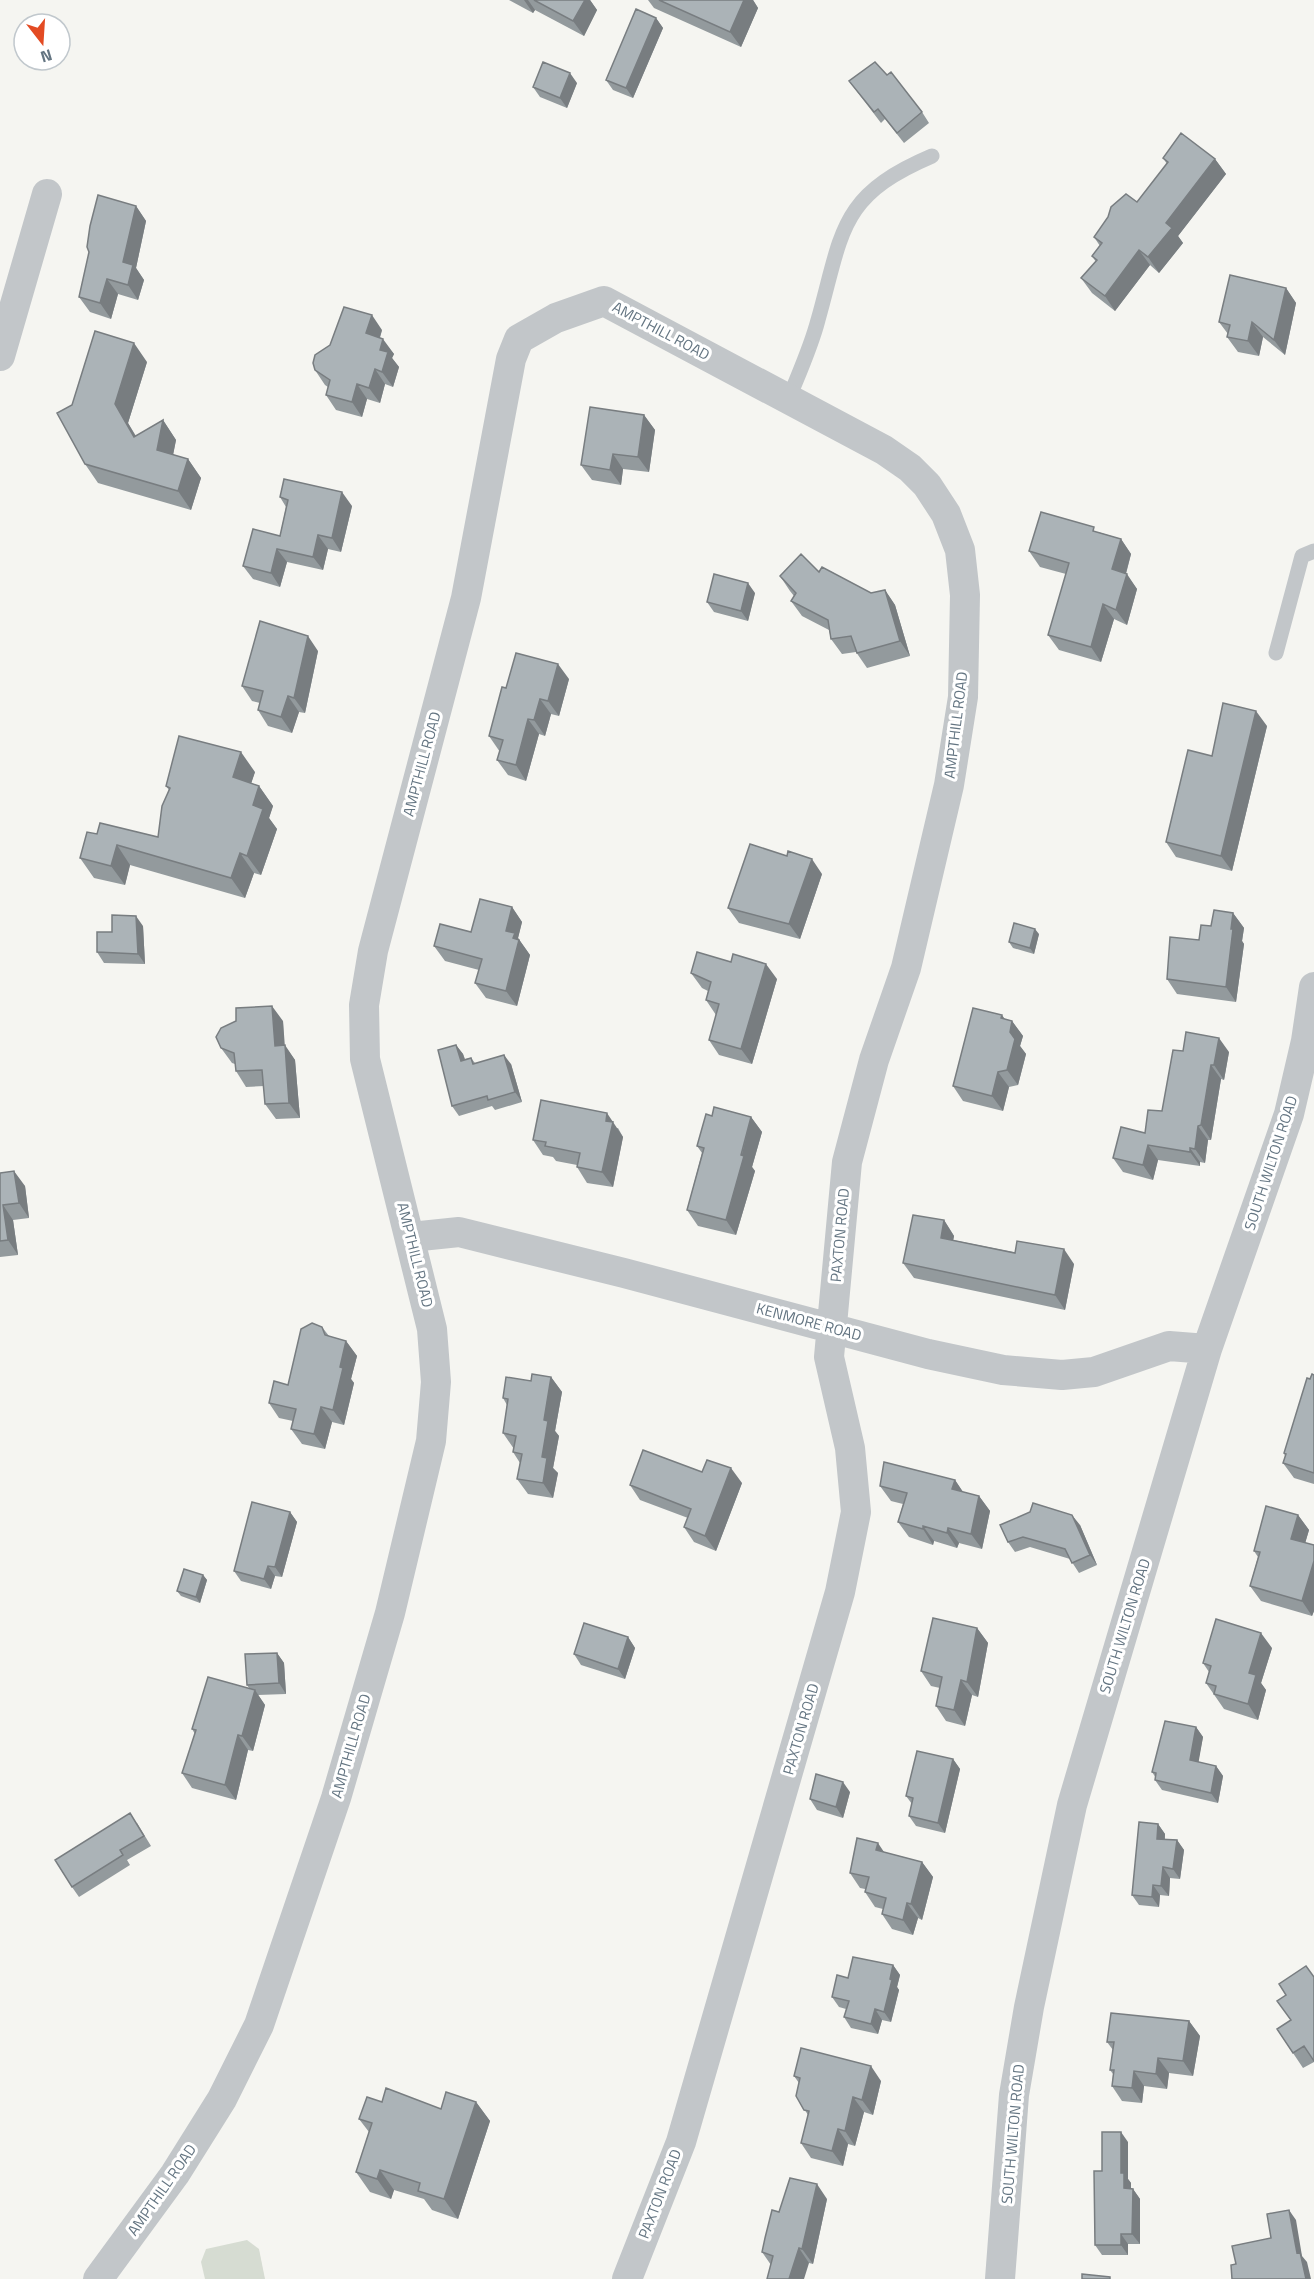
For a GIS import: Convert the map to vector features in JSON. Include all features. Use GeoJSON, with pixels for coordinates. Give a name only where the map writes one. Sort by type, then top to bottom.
{"type":"FeatureCollection","features":[{"type":"Feature","properties":{"kind":"street"},"geometry":{"type":"LineString","coordinates":[[0,356],[47,194]]}},
{"type":"Feature","properties":{"kind":"street","name":"AMPTHILL ROAD"},"geometry":{"type":"LineString","coordinates":[[98,2279],[175,2174],[222,2099],[259,2025],[336,1798],[390,1613],[431,1441],[436,1382],[432,1329],[365,1059],[364,1005],[373,951],[466,598],[511,359],[519,339],[556,318],[604,301],[789,398],[884,450],[910,468],[927,485],[946,514],[960,550],[965,595],[963,697],[949,784],[906,968],[874,1060],[847,1162]]}},
{"type":"Feature","properties":{"kind":"street","name":"SOUTH WILTON ROAD"},"geometry":{"type":"LineString","coordinates":[[1000,2279],[1014,2095],[1029,2007],[1072,1805],[1207,1349],[1289,1114],[1306,1041],[1314,987]]}},
{"type":"Feature","properties":{"kind":"street","name":"PAXTON ROAD"},"geometry":{"type":"LineString","coordinates":[[627,2279],[681,2142],[840,1592],[856,1512],[850,1448],[829,1357],[847,1162]]}},
{"type":"Feature","properties":{"kind":"street","name":"KENMORE ROAD"},"geometry":{"type":"LineString","coordinates":[[411,1237],[459,1232],[1003,1370],[1062,1375],[1094,1372],[1169,1346],[1207,1349]]}},
{"type":"Feature","properties":{"kind":"lane"},"geometry":{"type":"LineString","coordinates":[[789,398],[818,321],[827,279],[847,222],[857,206],[879,183],[932,156]]}},
{"type":"Feature","properties":{"kind":"lane"},"geometry":{"type":"LineString","coordinates":[[1276,653],[1302,556],[1314,551]]}},
{"type":"Feature","properties":{"kind":"shaded area"},"geometry":{"type":"Polygon","coordinates":[[[247,2240],[259,2249],[265,2279],[205,2279],[201,2262],[206,2249],[247,2240]]]}},
{"type":"Feature","properties":{"kind":"building"},"geometry":{"type":"Polygon","coordinates":[[[534,0],[585,0],[573,21],[534,0]]]}},
{"type":"Feature","properties":{"kind":"building"},"geometry":{"type":"Polygon","coordinates":[[[659,0],[744,0],[730,32],[659,0]]]}},
{"type":"Feature","properties":{"kind":"building"},"geometry":{"type":"Polygon","coordinates":[[[636,9],[656,18],[626,88],[606,80],[636,9]]]}},
{"type":"Feature","properties":{"kind":"building"},"geometry":{"type":"Polygon","coordinates":[[[543,62],[570,73],[560,98],[533,87],[543,62]]]}},
{"type":"Feature","properties":{"kind":"building"},"geometry":{"type":"Polygon","coordinates":[[[875,62],[887,75],[891,72],[922,112],[897,133],[878,109],[874,112],[849,81],[875,62]]]}},
{"type":"Feature","properties":{"kind":"building"},"geometry":{"type":"Polygon","coordinates":[[[1181,133],[1215,159],[1166,223],[1172,228],[1148,257],[1139,250],[1105,296],[1081,278],[1097,260],[1092,256],[1102,243],[1094,237],[1108,217],[1111,207],[1126,194],[1137,202],[1168,162],[1163,158],[1181,133]]]}},
{"type":"Feature","properties":{"kind":"building"},"geometry":{"type":"Polygon","coordinates":[[[98,195],[136,206],[123,262],[133,265],[128,285],[107,279],[100,303],[79,297],[89,252],[87,247],[90,226],[98,195]]]}},
{"type":"Feature","properties":{"kind":"building"},"geometry":{"type":"Polygon","coordinates":[[[1230,275],[1286,288],[1274,340],[1252,322],[1248,341],[1227,337],[1230,325],[1219,322],[1230,275]]]}},
{"type":"Feature","properties":{"kind":"building"},"geometry":{"type":"Polygon","coordinates":[[[344,307],[372,315],[366,333],[383,339],[380,350],[388,352],[382,372],[375,369],[369,388],[357,384],[352,402],[326,395],[330,380],[315,370],[313,363],[315,355],[330,345],[344,307]]]}},
{"type":"Feature","properties":{"kind":"building"},"geometry":{"type":"Polygon","coordinates":[[[95,331],[134,343],[115,404],[134,437],[163,420],[157,450],[188,459],[178,491],[85,464],[57,413],[72,405],[95,331]]]}},
{"type":"Feature","properties":{"kind":"building"},"geometry":{"type":"Polygon","coordinates":[[[590,407],[644,415],[638,457],[613,454],[610,470],[581,465],[590,407]]]}},
{"type":"Feature","properties":{"kind":"building"},"geometry":{"type":"Polygon","coordinates":[[[284,479],[342,492],[332,538],[318,535],[313,557],[277,549],[271,573],[243,566],[253,529],[280,536],[288,500],[280,497],[284,479]]]}},
{"type":"Feature","properties":{"kind":"building"},"geometry":{"type":"Polygon","coordinates":[[[1041,512],[1094,527],[1093,531],[1121,539],[1112,569],[1127,574],[1116,610],[1103,604],[1091,647],[1048,635],[1069,563],[1029,551],[1041,512]]]}},
{"type":"Feature","properties":{"kind":"building"},"geometry":{"type":"Polygon","coordinates":[[[801,554],[819,572],[822,567],[871,593],[885,590],[900,641],[857,653],[851,636],[831,639],[828,620],[791,601],[796,593],[780,576],[801,554]]]}},
{"type":"Feature","properties":{"kind":"building"},"geometry":{"type":"Polygon","coordinates":[[[714,574],[748,583],[741,611],[707,602],[714,574]]]}},
{"type":"Feature","properties":{"kind":"building"},"geometry":{"type":"Polygon","coordinates":[[[260,621],[308,636],[294,698],[288,696],[281,717],[258,710],[263,691],[242,686],[260,621]]]}},
{"type":"Feature","properties":{"kind":"building"},"geometry":{"type":"Polygon","coordinates":[[[516,653],[558,664],[548,701],[540,699],[534,720],[528,719],[516,765],[497,760],[503,740],[489,736],[502,687],[506,688],[516,653]]]}},
{"type":"Feature","properties":{"kind":"building"},"geometry":{"type":"Polygon","coordinates":[[[1223,703],[1256,711],[1221,856],[1166,842],[1188,750],[1212,756],[1223,703]]]}},
{"type":"Feature","properties":{"kind":"building"},"geometry":{"type":"Polygon","coordinates":[[[179,736],[241,752],[233,777],[259,786],[253,805],[263,809],[247,856],[240,853],[231,878],[117,845],[111,866],[80,858],[87,832],[97,834],[100,823],[158,837],[162,806],[170,788],[166,786],[179,736]]]}},
{"type":"Feature","properties":{"kind":"building"},"geometry":{"type":"Polygon","coordinates":[[[750,844],[787,856],[788,851],[812,859],[789,924],[728,908],[750,844]]]}},
{"type":"Feature","properties":{"kind":"building"},"geometry":{"type":"Polygon","coordinates":[[[480,899],[512,907],[506,931],[515,933],[513,938],[519,940],[506,991],[475,983],[482,959],[434,946],[440,924],[471,932],[480,899]]]}},
{"type":"Feature","properties":{"kind":"building"},"geometry":{"type":"Polygon","coordinates":[[[1214,910],[1233,913],[1226,987],[1167,979],[1170,937],[1199,940],[1201,925],[1211,926],[1214,910]]]}},
{"type":"Feature","properties":{"kind":"building"},"geometry":{"type":"Polygon","coordinates":[[[112,915],[136,916],[138,954],[97,952],[97,932],[112,932],[112,915]]]}},
{"type":"Feature","properties":{"kind":"building"},"geometry":{"type":"Polygon","coordinates":[[[1014,923],[1035,929],[1030,948],[1009,942],[1014,923]]]}},
{"type":"Feature","properties":{"kind":"building"},"geometry":{"type":"Polygon","coordinates":[[[697,952],[731,962],[733,954],[766,964],[741,1049],[709,1040],[719,1004],[706,1000],[711,982],[691,973],[697,952]]]}},
{"type":"Feature","properties":{"kind":"building"},"geometry":{"type":"Polygon","coordinates":[[[272,1006],[275,1046],[285,1045],[289,1103],[265,1104],[262,1070],[236,1071],[234,1053],[221,1048],[216,1037],[221,1028],[236,1021],[236,1008],[272,1006]]]}},
{"type":"Feature","properties":{"kind":"building"},"geometry":{"type":"Polygon","coordinates":[[[973,1008],[1002,1015],[1001,1018],[1012,1021],[1010,1032],[1015,1039],[1007,1070],[998,1072],[992,1096],[953,1086],[973,1008]]]}},
{"type":"Feature","properties":{"kind":"building"},"geometry":{"type":"Polygon","coordinates":[[[1186,1032],[1219,1038],[1214,1065],[1211,1065],[1195,1149],[1190,1148],[1190,1152],[1148,1145],[1143,1165],[1113,1158],[1121,1127],[1145,1133],[1148,1110],[1162,1111],[1173,1050],[1183,1051],[1186,1032]]]}},
{"type":"Feature","properties":{"kind":"building"},"geometry":{"type":"Polygon","coordinates":[[[456,1045],[461,1061],[471,1058],[473,1064],[504,1055],[515,1092],[488,1100],[487,1096],[452,1106],[438,1050],[456,1045]]]}},
{"type":"Feature","properties":{"kind":"building"},"geometry":{"type":"Polygon","coordinates":[[[541,1100],[607,1113],[606,1121],[613,1122],[602,1172],[577,1167],[580,1153],[545,1146],[546,1142],[533,1140],[541,1100]]]}},
{"type":"Feature","properties":{"kind":"building"},"geometry":{"type":"Polygon","coordinates":[[[714,1107],[751,1117],[741,1155],[744,1156],[726,1220],[687,1210],[704,1148],[697,1146],[706,1114],[712,1116],[714,1107]]]}},
{"type":"Feature","properties":{"kind":"building"},"geometry":{"type":"Polygon","coordinates":[[[14,1171],[19,1203],[3,1205],[8,1240],[0,1241],[0,1173],[14,1171]]]}},
{"type":"Feature","properties":{"kind":"building"},"geometry":{"type":"Polygon","coordinates":[[[913,1215],[944,1220],[941,1238],[1015,1253],[1017,1241],[1064,1249],[1055,1295],[903,1263],[913,1215]]]}},
{"type":"Feature","properties":{"kind":"building"},"geometry":{"type":"Polygon","coordinates":[[[312,1323],[322,1327],[325,1335],[346,1341],[340,1367],[343,1368],[333,1410],[321,1407],[314,1434],[291,1429],[296,1409],[269,1403],[274,1381],[288,1385],[301,1329],[312,1323]]]}},
{"type":"Feature","properties":{"kind":"building"},"geometry":{"type":"Polygon","coordinates":[[[532,1374],[551,1377],[544,1420],[548,1421],[542,1457],[547,1458],[543,1483],[517,1479],[522,1454],[513,1452],[516,1436],[503,1433],[508,1399],[503,1398],[506,1377],[531,1381],[532,1374]]]}},
{"type":"Feature","properties":{"kind":"building"},"geometry":{"type":"Polygon","coordinates":[[[1312,1374],[1314,1375],[1314,1473],[1283,1463],[1307,1378],[1310,1379],[1312,1374]]]}},
{"type":"Feature","properties":{"kind":"building"},"geometry":{"type":"Polygon","coordinates":[[[643,1450],[702,1472],[707,1460],[731,1468],[705,1536],[684,1527],[691,1509],[630,1485],[643,1450]]]}},
{"type":"Feature","properties":{"kind":"building"},"geometry":{"type":"Polygon","coordinates":[[[884,1462],[955,1480],[952,1489],[979,1496],[971,1534],[948,1528],[947,1533],[898,1522],[907,1493],[880,1486],[884,1462]]]}},
{"type":"Feature","properties":{"kind":"building"},"geometry":{"type":"Polygon","coordinates":[[[252,1502],[290,1512],[275,1567],[268,1566],[264,1579],[234,1571],[252,1502]]]}},
{"type":"Feature","properties":{"kind":"building"},"geometry":{"type":"Polygon","coordinates":[[[1033,1503],[1072,1515],[1090,1555],[1072,1563],[1065,1549],[1023,1537],[1008,1542],[1000,1525],[1030,1512],[1033,1503]]]}},
{"type":"Feature","properties":{"kind":"building"},"geometry":{"type":"Polygon","coordinates":[[[1266,1506],[1298,1515],[1291,1539],[1314,1545],[1314,1561],[1302,1601],[1250,1586],[1260,1552],[1254,1551],[1266,1506]]]}},
{"type":"Feature","properties":{"kind":"building"},"geometry":{"type":"Polygon","coordinates":[[[184,1569],[203,1575],[196,1597],[177,1591],[184,1569]]]}},
{"type":"Feature","properties":{"kind":"building"},"geometry":{"type":"Polygon","coordinates":[[[933,1618],[977,1628],[967,1682],[961,1680],[954,1710],[936,1706],[942,1677],[921,1671],[933,1618]]]}},
{"type":"Feature","properties":{"kind":"building"},"geometry":{"type":"Polygon","coordinates":[[[1216,1619],[1261,1633],[1249,1673],[1256,1675],[1248,1704],[1214,1694],[1216,1686],[1206,1683],[1211,1666],[1203,1663],[1216,1619]]]}},
{"type":"Feature","properties":{"kind":"building"},"geometry":{"type":"Polygon","coordinates":[[[584,1623],[628,1637],[618,1669],[574,1654],[584,1623]]]}},
{"type":"Feature","properties":{"kind":"building"},"geometry":{"type":"Polygon","coordinates":[[[277,1653],[279,1683],[247,1685],[245,1654],[277,1653]]]}},
{"type":"Feature","properties":{"kind":"building"},"geometry":{"type":"Polygon","coordinates":[[[208,1677],[255,1690],[242,1736],[238,1735],[225,1785],[182,1773],[196,1730],[192,1729],[208,1677]]]}},
{"type":"Feature","properties":{"kind":"building"},"geometry":{"type":"Polygon","coordinates":[[[1165,1721],[1196,1727],[1190,1760],[1216,1766],[1211,1793],[1155,1780],[1156,1773],[1152,1772],[1165,1721]]]}},
{"type":"Feature","properties":{"kind":"building"},"geometry":{"type":"Polygon","coordinates":[[[917,1751],[953,1759],[938,1823],[909,1816],[913,1798],[906,1796],[917,1751]]]}},
{"type":"Feature","properties":{"kind":"building"},"geometry":{"type":"Polygon","coordinates":[[[816,1774],[843,1782],[836,1807],[810,1799],[816,1774]]]}},
{"type":"Feature","properties":{"kind":"building"},"geometry":{"type":"Polygon","coordinates":[[[130,1813],[144,1836],[120,1850],[123,1855],[72,1887],[55,1860],[130,1813]]]}},
{"type":"Feature","properties":{"kind":"building"},"geometry":{"type":"Polygon","coordinates":[[[1139,1822],[1158,1824],[1157,1839],[1177,1840],[1173,1869],[1163,1867],[1161,1886],[1153,1885],[1152,1897],[1132,1895],[1139,1822]]]}},
{"type":"Feature","properties":{"kind":"building"},"geometry":{"type":"Polygon","coordinates":[[[857,1838],[878,1843],[876,1850],[922,1862],[911,1904],[907,1903],[903,1920],[882,1914],[886,1898],[865,1892],[869,1877],[850,1873],[857,1838]]]}},
{"type":"Feature","properties":{"kind":"building"},"geometry":{"type":"Polygon","coordinates":[[[853,1957],[893,1965],[890,1979],[892,1980],[884,2012],[875,2009],[871,2024],[844,2017],[849,2001],[832,1997],[837,1975],[848,1978],[853,1957]]]}},
{"type":"Feature","properties":{"kind":"building"},"geometry":{"type":"Polygon","coordinates":[[[1306,1966],[1314,1977],[1314,2061],[1304,2046],[1293,2053],[1277,2029],[1291,2020],[1277,2001],[1286,1995],[1279,1984],[1306,1966]]]}},
{"type":"Feature","properties":{"kind":"building"},"geometry":{"type":"Polygon","coordinates":[[[1111,2013],[1189,2021],[1183,2061],[1158,2058],[1156,2074],[1134,2071],[1132,2088],[1112,2086],[1114,2070],[1110,2070],[1114,2042],[1107,2042],[1111,2013]]]}},
{"type":"Feature","properties":{"kind":"building"},"geometry":{"type":"Polygon","coordinates":[[[801,2048],[871,2066],[862,2100],[853,2097],[845,2131],[838,2129],[832,2151],[801,2143],[809,2111],[804,2110],[796,2096],[800,2078],[794,2076],[801,2048]]]}},
{"type":"Feature","properties":{"kind":"building"},"geometry":{"type":"Polygon","coordinates":[[[386,2088],[441,2109],[446,2092],[476,2102],[444,2199],[418,2191],[420,2183],[380,2170],[377,2179],[356,2172],[372,2123],[359,2119],[367,2097],[382,2102],[386,2088]]]}},
{"type":"Feature","properties":{"kind":"building"},"geometry":{"type":"Polygon","coordinates":[[[1102,2132],[1121,2132],[1121,2173],[1124,2173],[1124,2188],[1133,2189],[1132,2234],[1121,2234],[1121,2245],[1095,2245],[1094,2171],[1102,2171],[1102,2132]]]}},
{"type":"Feature","properties":{"kind":"building"},"geometry":{"type":"Polygon","coordinates":[[[790,2178],[817,2184],[802,2249],[799,2248],[789,2279],[767,2279],[773,2256],[762,2252],[765,2238],[772,2210],[779,2212],[790,2178]]]}},
{"type":"Feature","properties":{"kind":"building"},"geometry":{"type":"Polygon","coordinates":[[[1289,2210],[1297,2253],[1300,2252],[1306,2279],[1232,2279],[1231,2265],[1236,2264],[1232,2246],[1271,2238],[1267,2214],[1289,2210]]]}},
{"type":"Feature","properties":{"kind":"building"},"geometry":{"type":"Polygon","coordinates":[[[1082,2274],[1110,2277],[1110,2279],[1082,2279],[1082,2274]]]}}]}
